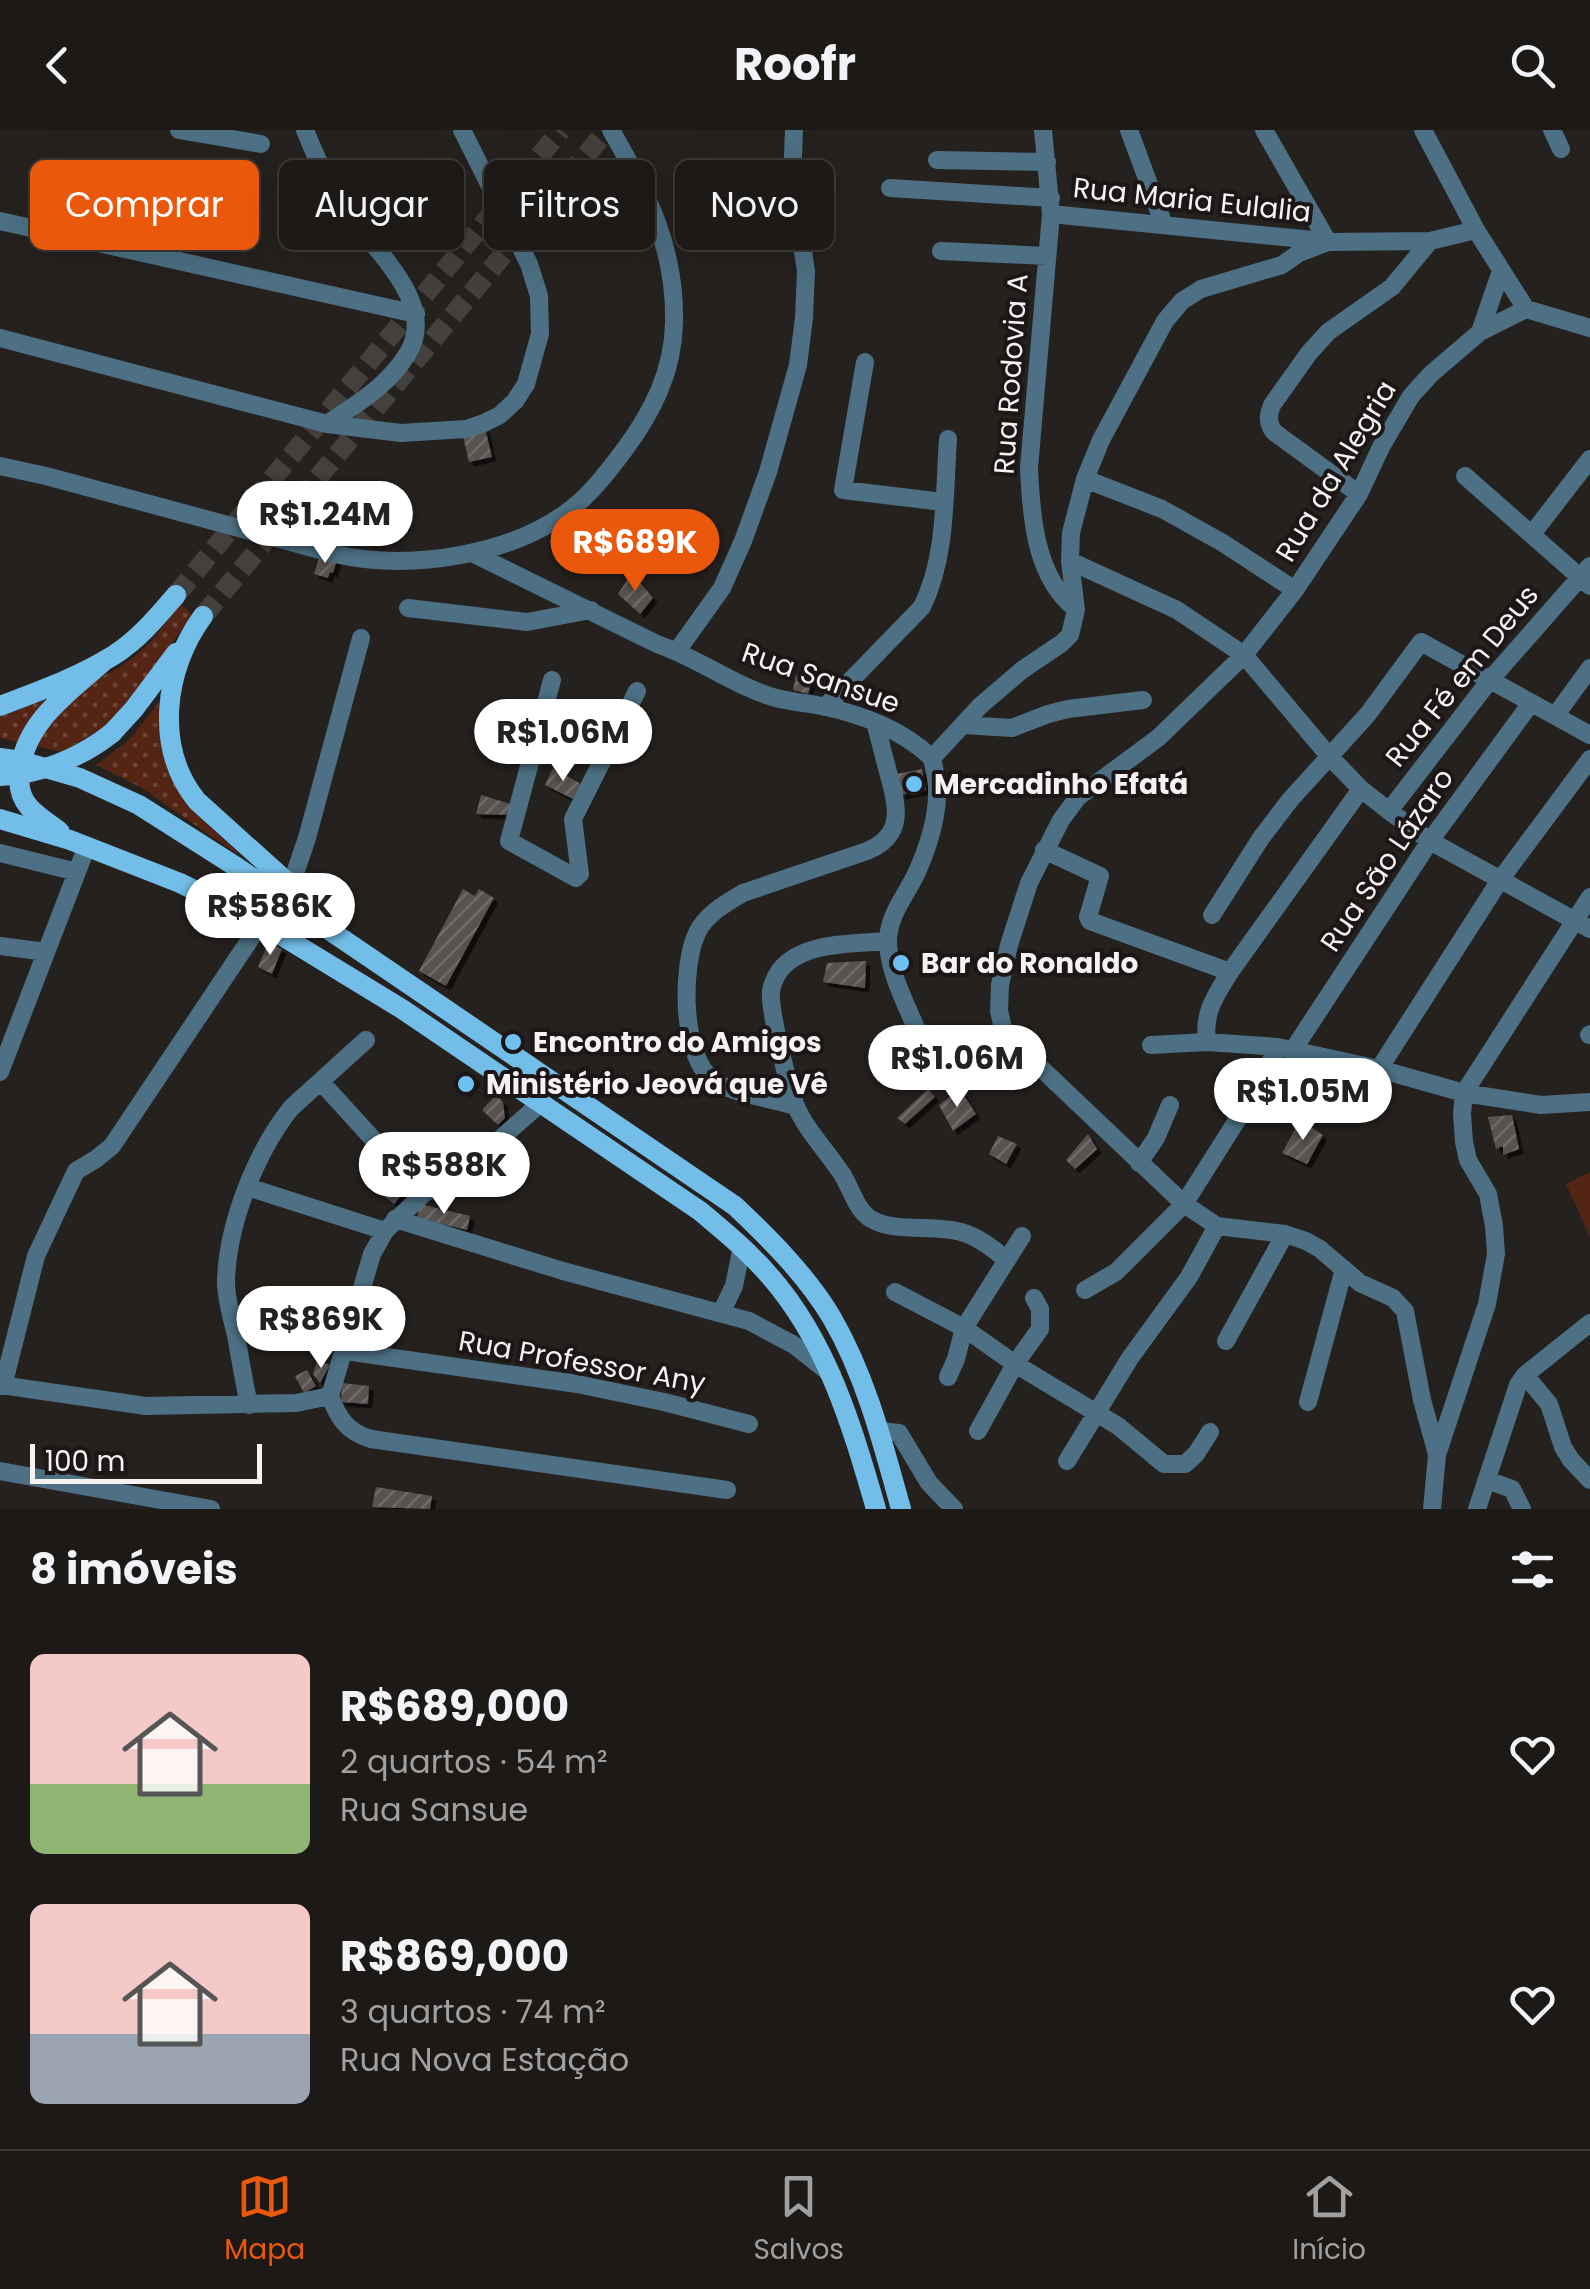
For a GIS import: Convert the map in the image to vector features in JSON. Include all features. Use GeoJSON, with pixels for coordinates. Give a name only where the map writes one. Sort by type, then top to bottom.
{"type":"FeatureCollection","features":[{"type":"Feature","properties":{"kind":"main road"},"geometry":{"type":"LineString","coordinates":[[10,759],[48,710],[138,636],[176,595]]}},
{"type":"Feature","properties":{"kind":"main road"},"geometry":{"type":"LineString","coordinates":[[0,776],[65,761],[112,733],[203,616]]}},
{"type":"Feature","properties":{"kind":"main road"},"geometry":{"type":"LineString","coordinates":[[189,636],[175,676],[168,730],[176,768],[187,789],[377,964]]}},
{"type":"Feature","properties":{"kind":"main road"},"geometry":{"type":"LineString","coordinates":[[0,706],[105,660]]}},
{"type":"Feature","properties":{"kind":"main road"},"geometry":{"type":"LineString","coordinates":[[10,759],[29,807],[79,843]]}},
{"type":"Feature","properties":{"kind":"main road"},"geometry":{"type":"LineString","coordinates":[[10,759],[80,778],[139,805],[735,1206],[787,1260],[831,1318],[890,1432],[901,1509]]}},
{"type":"Feature","properties":{"kind":"main road"},"geometry":{"type":"LineString","coordinates":[[0,819],[79,843],[180,883],[261,923],[402,1009],[700,1211],[771,1276],[797,1312],[832,1375],[853,1428],[876,1509]]}},
{"type":"Feature","properties":{"kind":"street"},"geometry":{"type":"LineString","coordinates":[[179,130],[261,144]]}},
{"type":"Feature","properties":{"kind":"street"},"geometry":{"type":"LineString","coordinates":[[305,130],[345,210],[410,295],[416,314],[409,352],[382,387],[328,424]]}},
{"type":"Feature","properties":{"kind":"street"},"geometry":{"type":"LineString","coordinates":[[0,338],[328,424],[401,433],[466,429],[500,415],[526,384],[540,334],[539,296],[530,264],[462,130]]}},
{"type":"Feature","properties":{"kind":"street"},"geometry":{"type":"LineString","coordinates":[[0,466],[356,559],[404,562],[472,553],[534,531],[574,506],[627,446],[662,388],[672,348],[672,279],[660,226],[610,130]]}},
{"type":"Feature","properties":{"kind":"street"},"geometry":{"type":"LineString","coordinates":[[678,651],[722,588],[743,541],[768,472],[798,365],[806,271],[792,180],[794,130]]}},
{"type":"Feature","properties":{"kind":"street","name":"Rua Rodovia A"},"geometry":{"type":"LineString","coordinates":[[1043,130],[1051,206],[1030,488],[1038,546],[1048,573],[1076,610]]}},
{"type":"Feature","properties":{"kind":"street"},"geometry":{"type":"LineString","coordinates":[[1129,130],[1164,224]]}},
{"type":"Feature","properties":{"kind":"street"},"geometry":{"type":"LineString","coordinates":[[1264,130],[1328,242],[1299,253],[1282,265],[1201,288],[1182,301],[1165,322],[1085,479],[1072,533],[1070,561],[1076,610],[1070,635],[980,706],[932,758],[938,787],[935,815],[916,874],[893,915],[888,941],[895,976],[926,1044],[934,1046],[1004,1032],[1184,1204],[1218,1226],[1286,1234],[1320,1250],[1360,1283],[1393,1298],[1404,1311],[1437,1455]]}},
{"type":"Feature","properties":{"kind":"street"},"geometry":{"type":"LineString","coordinates":[[1423,130],[1476,230],[1526,309],[1590,328]]}},
{"type":"Feature","properties":{"kind":"street"},"geometry":{"type":"LineString","coordinates":[[1552,130],[1562,149]]}},
{"type":"Feature","properties":{"kind":"street"},"geometry":{"type":"LineString","coordinates":[[937,160],[1047,162]]}},
{"type":"Feature","properties":{"kind":"street","name":"Rua Maria Eulalia"},"geometry":{"type":"LineString","coordinates":[[890,188],[1328,242],[1430,241],[1476,230]]}},
{"type":"Feature","properties":{"kind":"street"},"geometry":{"type":"LineString","coordinates":[[0,220],[416,314]]}},
{"type":"Feature","properties":{"kind":"street"},"geometry":{"type":"LineString","coordinates":[[1360,494],[1274,432],[1268,422],[1269,413],[1328,332],[1392,287],[1430,241]]}},
{"type":"Feature","properties":{"kind":"street"},"geometry":{"type":"LineString","coordinates":[[942,251],[1048,256]]}},
{"type":"Feature","properties":{"kind":"street"},"geometry":{"type":"LineString","coordinates":[[1480,332],[1501,271]]}},
{"type":"Feature","properties":{"kind":"street","name":"Rua da Alegria"},"geometry":{"type":"LineString","coordinates":[[1004,1032],[999,1011],[1000,984],[1009,945],[1044,850],[1061,820],[1078,797],[1158,738],[1244,654],[1296,590],[1360,494],[1411,396],[1431,374],[1480,332],[1526,309]]}},
{"type":"Feature","properties":{"kind":"street"},"geometry":{"type":"LineString","coordinates":[[865,362],[843,490],[943,502]]}},
{"type":"Feature","properties":{"kind":"street"},"geometry":{"type":"LineString","coordinates":[[824,707],[922,607],[932,587],[940,548],[948,439]]}},
{"type":"Feature","properties":{"kind":"street"},"geometry":{"type":"LineString","coordinates":[[1532,534],[1590,458]]}},
{"type":"Feature","properties":{"kind":"street"},"geometry":{"type":"LineString","coordinates":[[1465,476],[1586,576]]}},
{"type":"Feature","properties":{"kind":"street"},"geometry":{"type":"LineString","coordinates":[[1085,479],[1162,509],[1296,590]]}},
{"type":"Feature","properties":{"kind":"street","name":"Rua Sansue"},"geometry":{"type":"LineString","coordinates":[[472,553],[742,684],[776,698],[875,722],[916,743],[932,758]]}},
{"type":"Feature","properties":{"kind":"street"},"geometry":{"type":"LineString","coordinates":[[1070,561],[1177,610],[1244,654],[1329,756],[1389,811],[1430,840],[1582,925]]}},
{"type":"Feature","properties":{"kind":"street","name":"Rua Fé em Deus"},"geometry":{"type":"LineString","coordinates":[[1389,811],[1490,680],[1586,576]]}},
{"type":"Feature","properties":{"kind":"street"},"geometry":{"type":"LineString","coordinates":[[408,608],[528,622],[592,610]]}},
{"type":"Feature","properties":{"kind":"street"},"geometry":{"type":"LineString","coordinates":[[292,886],[361,638]]}},
{"type":"Feature","properties":{"kind":"street"},"geometry":{"type":"LineString","coordinates":[[1212,915],[1260,838],[1368,714],[1421,642],[1590,735]]}},
{"type":"Feature","properties":{"kind":"street"},"geometry":{"type":"LineString","coordinates":[[1554,716],[1590,668]]}},
{"type":"Feature","properties":{"kind":"street"},"geometry":{"type":"LineString","coordinates":[[552,680],[509,841],[578,876],[573,819],[637,691]]}},
{"type":"Feature","properties":{"kind":"street"},"geometry":{"type":"LineString","coordinates":[[964,725],[1012,728],[1068,709],[1143,700]]}},
{"type":"Feature","properties":{"kind":"street","name":"Rua São Lázaro"},"geometry":{"type":"LineString","coordinates":[[1085,1290],[1116,1272],[1184,1204],[1285,1049],[1531,703]]}},
{"type":"Feature","properties":{"kind":"street"},"geometry":{"type":"LineString","coordinates":[[796,1106],[714,1082],[705,1072],[689,1027],[687,971],[699,929],[730,900],[868,851],[888,838],[898,814],[875,722]]}},
{"type":"Feature","properties":{"kind":"street"},"geometry":{"type":"LineString","coordinates":[[1380,1069],[1500,880],[1590,759]]}},
{"type":"Feature","properties":{"kind":"street"},"geometry":{"type":"LineString","coordinates":[[1207,1042],[1210,1003],[1362,789]]}},
{"type":"Feature","properties":{"kind":"street"},"geometry":{"type":"LineString","coordinates":[[0,1072],[77,872],[79,843]]}},
{"type":"Feature","properties":{"kind":"street"},"geometry":{"type":"LineString","coordinates":[[1044,850],[1100,876],[1090,921],[1230,972]]}},
{"type":"Feature","properties":{"kind":"street"},"geometry":{"type":"LineString","coordinates":[[0,854],[77,872]]}},
{"type":"Feature","properties":{"kind":"street"},"geometry":{"type":"LineString","coordinates":[[1432,1509],[1437,1455],[1487,1304],[1496,1254],[1488,1194],[1468,1160],[1464,1142],[1464,1092],[1582,925],[1590,897]]}},
{"type":"Feature","properties":{"kind":"street"},"geometry":{"type":"LineString","coordinates":[[261,923],[112,1146],[76,1171],[35,1259],[2,1386],[146,1406],[296,1403],[330,1396]]}},
{"type":"Feature","properties":{"kind":"street"},"geometry":{"type":"LineString","coordinates":[[888,941],[824,947],[788,962],[777,974],[771,993],[772,1014],[796,1106],[860,1208],[871,1219],[960,1232],[1007,1260]]}},
{"type":"Feature","properties":{"kind":"street"},"geometry":{"type":"LineString","coordinates":[[0,946],[46,952]]}},
{"type":"Feature","properties":{"kind":"street"},"geometry":{"type":"LineString","coordinates":[[249,1405],[227,1300],[229,1254],[238,1214],[281,1121],[366,1040]]}},
{"type":"Feature","properties":{"kind":"street"},"geometry":{"type":"LineString","coordinates":[[1151,1045],[1207,1042],[1285,1049],[1464,1092],[1541,1106],[1590,1102]]}},
{"type":"Feature","properties":{"kind":"street"},"geometry":{"type":"LineString","coordinates":[[321,1082],[423,1194]]}},
{"type":"Feature","properties":{"kind":"street"},"geometry":{"type":"LineString","coordinates":[[542,1102],[468,1167],[423,1194],[390,1225],[372,1254],[330,1396],[336,1412],[356,1434],[370,1439],[727,1490]]}},
{"type":"Feature","properties":{"kind":"street"},"geometry":{"type":"LineString","coordinates":[[1139,1163],[1156,1138],[1170,1104]]}},
{"type":"Feature","properties":{"kind":"street"},"geometry":{"type":"LineString","coordinates":[[248,1187],[750,1321],[794,1345],[832,1375]]}},
{"type":"Feature","properties":{"kind":"street"},"geometry":{"type":"LineString","coordinates":[[1067,1460],[1218,1226]]}},
{"type":"Feature","properties":{"kind":"street"},"geometry":{"type":"LineString","coordinates":[[1226,1341],[1286,1234]]}},
{"type":"Feature","properties":{"kind":"street"},"geometry":{"type":"LineString","coordinates":[[948,1377],[964,1328],[1022,1236]]}},
{"type":"Feature","properties":{"kind":"street"},"geometry":{"type":"LineString","coordinates":[[721,1313],[734,1286],[742,1246]]}},
{"type":"Feature","properties":{"kind":"street"},"geometry":{"type":"LineString","coordinates":[[1308,1402],[1344,1269]]}},
{"type":"Feature","properties":{"kind":"street"},"geometry":{"type":"LineString","coordinates":[[895,1292],[964,1328],[1015,1364],[1098,1413],[1164,1464],[1185,1464],[1210,1432]]}},
{"type":"Feature","properties":{"kind":"street"},"geometry":{"type":"LineString","coordinates":[[978,1431],[1015,1364],[1040,1329],[1042,1319],[1034,1298]]}},
{"type":"Feature","properties":{"kind":"street"},"geometry":{"type":"LineString","coordinates":[[1478,1509],[1514,1395],[1525,1375],[1590,1322]]}},
{"type":"Feature","properties":{"kind":"street","name":"Rua Professor Any"},"geometry":{"type":"LineString","coordinates":[[344,1351],[577,1384],[749,1424]]}},
{"type":"Feature","properties":{"kind":"street"},"geometry":{"type":"LineString","coordinates":[[1525,1375],[1548,1404],[1571,1460],[1590,1480]]}},
{"type":"Feature","properties":{"kind":"street"},"geometry":{"type":"LineString","coordinates":[[890,1432],[954,1509]]}},
{"type":"Feature","properties":{"kind":"street"},"geometry":{"type":"LineString","coordinates":[[0,1470],[210,1509]]}},
{"type":"Feature","properties":{"kind":"street"},"geometry":{"type":"LineString","coordinates":[[1486,1480],[1512,1489],[1522,1509]]}},
{"type":"Feature","properties":{"kind":"shaded area"},"geometry":{"type":"Polygon","coordinates":[[[181,604],[192,615],[134,696],[106,726],[62,752],[0,738],[0,717],[110,672],[141,651],[181,604]]]}},
{"type":"Feature","properties":{"kind":"shaded area"},"geometry":{"type":"Polygon","coordinates":[[[160,701],[162,750],[168,770],[188,803],[237,854],[142,788],[96,765],[128,741],[160,701]]]}},
{"type":"Feature","properties":{"kind":"shaded area"},"geometry":{"type":"Polygon","coordinates":[[[1590,1172],[1590,1237],[1566,1184],[1590,1172]]]}},
{"type":"Feature","properties":{"kind":"building"},"geometry":{"type":"Polygon","coordinates":[[[485,428],[492,457],[469,462],[463,436],[485,428]]]}},
{"type":"Feature","properties":{"kind":"building"},"geometry":{"type":"Polygon","coordinates":[[[320,555],[337,560],[328,578],[314,574],[320,555]]]}},
{"type":"Feature","properties":{"kind":"building"},"geometry":{"type":"Polygon","coordinates":[[[632,573],[653,598],[640,614],[618,594],[632,573]]]}},
{"type":"Feature","properties":{"kind":"building"},"geometry":{"type":"Polygon","coordinates":[[[796,675],[812,681],[808,694],[793,690],[796,675]]]}},
{"type":"Feature","properties":{"kind":"building"},"geometry":{"type":"Polygon","coordinates":[[[553,768],[581,784],[573,799],[545,785],[553,768]]]}},
{"type":"Feature","properties":{"kind":"building"},"geometry":{"type":"Polygon","coordinates":[[[922,769],[926,790],[901,795],[897,774],[922,769]]]}},
{"type":"Feature","properties":{"kind":"building"},"geometry":{"type":"Polygon","coordinates":[[[481,795],[514,805],[510,815],[476,814],[481,795]]]}},
{"type":"Feature","properties":{"kind":"building"},"geometry":{"type":"Polygon","coordinates":[[[463,889],[475,896],[479,889],[494,898],[446,986],[419,971],[463,889]]]}},
{"type":"Feature","properties":{"kind":"building"},"geometry":{"type":"Polygon","coordinates":[[[268,943],[282,949],[272,974],[258,967],[268,943]]]}},
{"type":"Feature","properties":{"kind":"building"},"geometry":{"type":"Polygon","coordinates":[[[866,961],[865,988],[823,982],[827,963],[866,961]]]}},
{"type":"Feature","properties":{"kind":"building"},"geometry":{"type":"Polygon","coordinates":[[[1307,1071],[1329,1079],[1308,1118],[1289,1106],[1307,1071]]]}},
{"type":"Feature","properties":{"kind":"building"},"geometry":{"type":"Polygon","coordinates":[[[468,1074],[476,1080],[466,1093],[459,1087],[468,1074]]]}},
{"type":"Feature","properties":{"kind":"building"},"geometry":{"type":"Polygon","coordinates":[[[928,1089],[935,1097],[905,1124],[897,1118],[928,1089]]]}},
{"type":"Feature","properties":{"kind":"building"},"geometry":{"type":"Polygon","coordinates":[[[960,1089],[976,1114],[953,1131],[939,1105],[960,1089]]]}},
{"type":"Feature","properties":{"kind":"building"},"geometry":{"type":"Polygon","coordinates":[[[496,1095],[503,1102],[505,1118],[498,1125],[482,1110],[496,1095]]]}},
{"type":"Feature","properties":{"kind":"building"},"geometry":{"type":"Polygon","coordinates":[[[1512,1115],[1519,1149],[1503,1155],[1503,1146],[1496,1149],[1488,1117],[1512,1115]]]}},
{"type":"Feature","properties":{"kind":"building"},"geometry":{"type":"Polygon","coordinates":[[[1300,1120],[1323,1135],[1307,1164],[1282,1153],[1300,1120]]]}},
{"type":"Feature","properties":{"kind":"building"},"geometry":{"type":"Polygon","coordinates":[[[1088,1134],[1097,1149],[1075,1169],[1066,1160],[1088,1134]]]}},
{"type":"Feature","properties":{"kind":"building"},"geometry":{"type":"Polygon","coordinates":[[[998,1136],[1017,1144],[1006,1164],[989,1154],[998,1136]]]}},
{"type":"Feature","properties":{"kind":"building"},"geometry":{"type":"Polygon","coordinates":[[[391,1176],[406,1190],[394,1204],[379,1191],[391,1176]]]}},
{"type":"Feature","properties":{"kind":"building"},"geometry":{"type":"Polygon","coordinates":[[[420,1204],[470,1216],[467,1230],[417,1218],[420,1204]]]}},
{"type":"Feature","properties":{"kind":"building"},"geometry":{"type":"Polygon","coordinates":[[[317,1361],[330,1365],[320,1383],[313,1374],[317,1361]]]}},
{"type":"Feature","properties":{"kind":"building"},"geometry":{"type":"Polygon","coordinates":[[[307,1370],[316,1386],[304,1393],[295,1376],[307,1370]]]}},
{"type":"Feature","properties":{"kind":"building"},"geometry":{"type":"Polygon","coordinates":[[[342,1383],[369,1386],[368,1404],[341,1402],[342,1383]]]}},
{"type":"Feature","properties":{"kind":"building"},"geometry":{"type":"Polygon","coordinates":[[[376,1487],[432,1496],[430,1509],[372,1507],[376,1487]]]}},
{"type":"Feature","properties":{"kind":"tunnel"},"geometry":{"type":"LineString","coordinates":[[176,595],[561,130]]}},
{"type":"Feature","properties":{"kind":"tunnel"},"geometry":{"type":"LineString","coordinates":[[203,616],[607,130]]}},
{"type":"Feature","properties":{"kind":"place","name":"Mercadinho Efatá"},"geometry":{"type":"Point","coordinates":[914,784]}},
{"type":"Feature","properties":{"kind":"place","name":"Bar do Ronaldo"},"geometry":{"type":"Point","coordinates":[901,963]}},
{"type":"Feature","properties":{"kind":"place","name":"Encontro do Amigos"},"geometry":{"type":"Point","coordinates":[513,1042]}},
{"type":"Feature","properties":{"kind":"place","name":"Ministério Jeová que Vê"},"geometry":{"type":"Point","coordinates":[466,1084]}}]}
